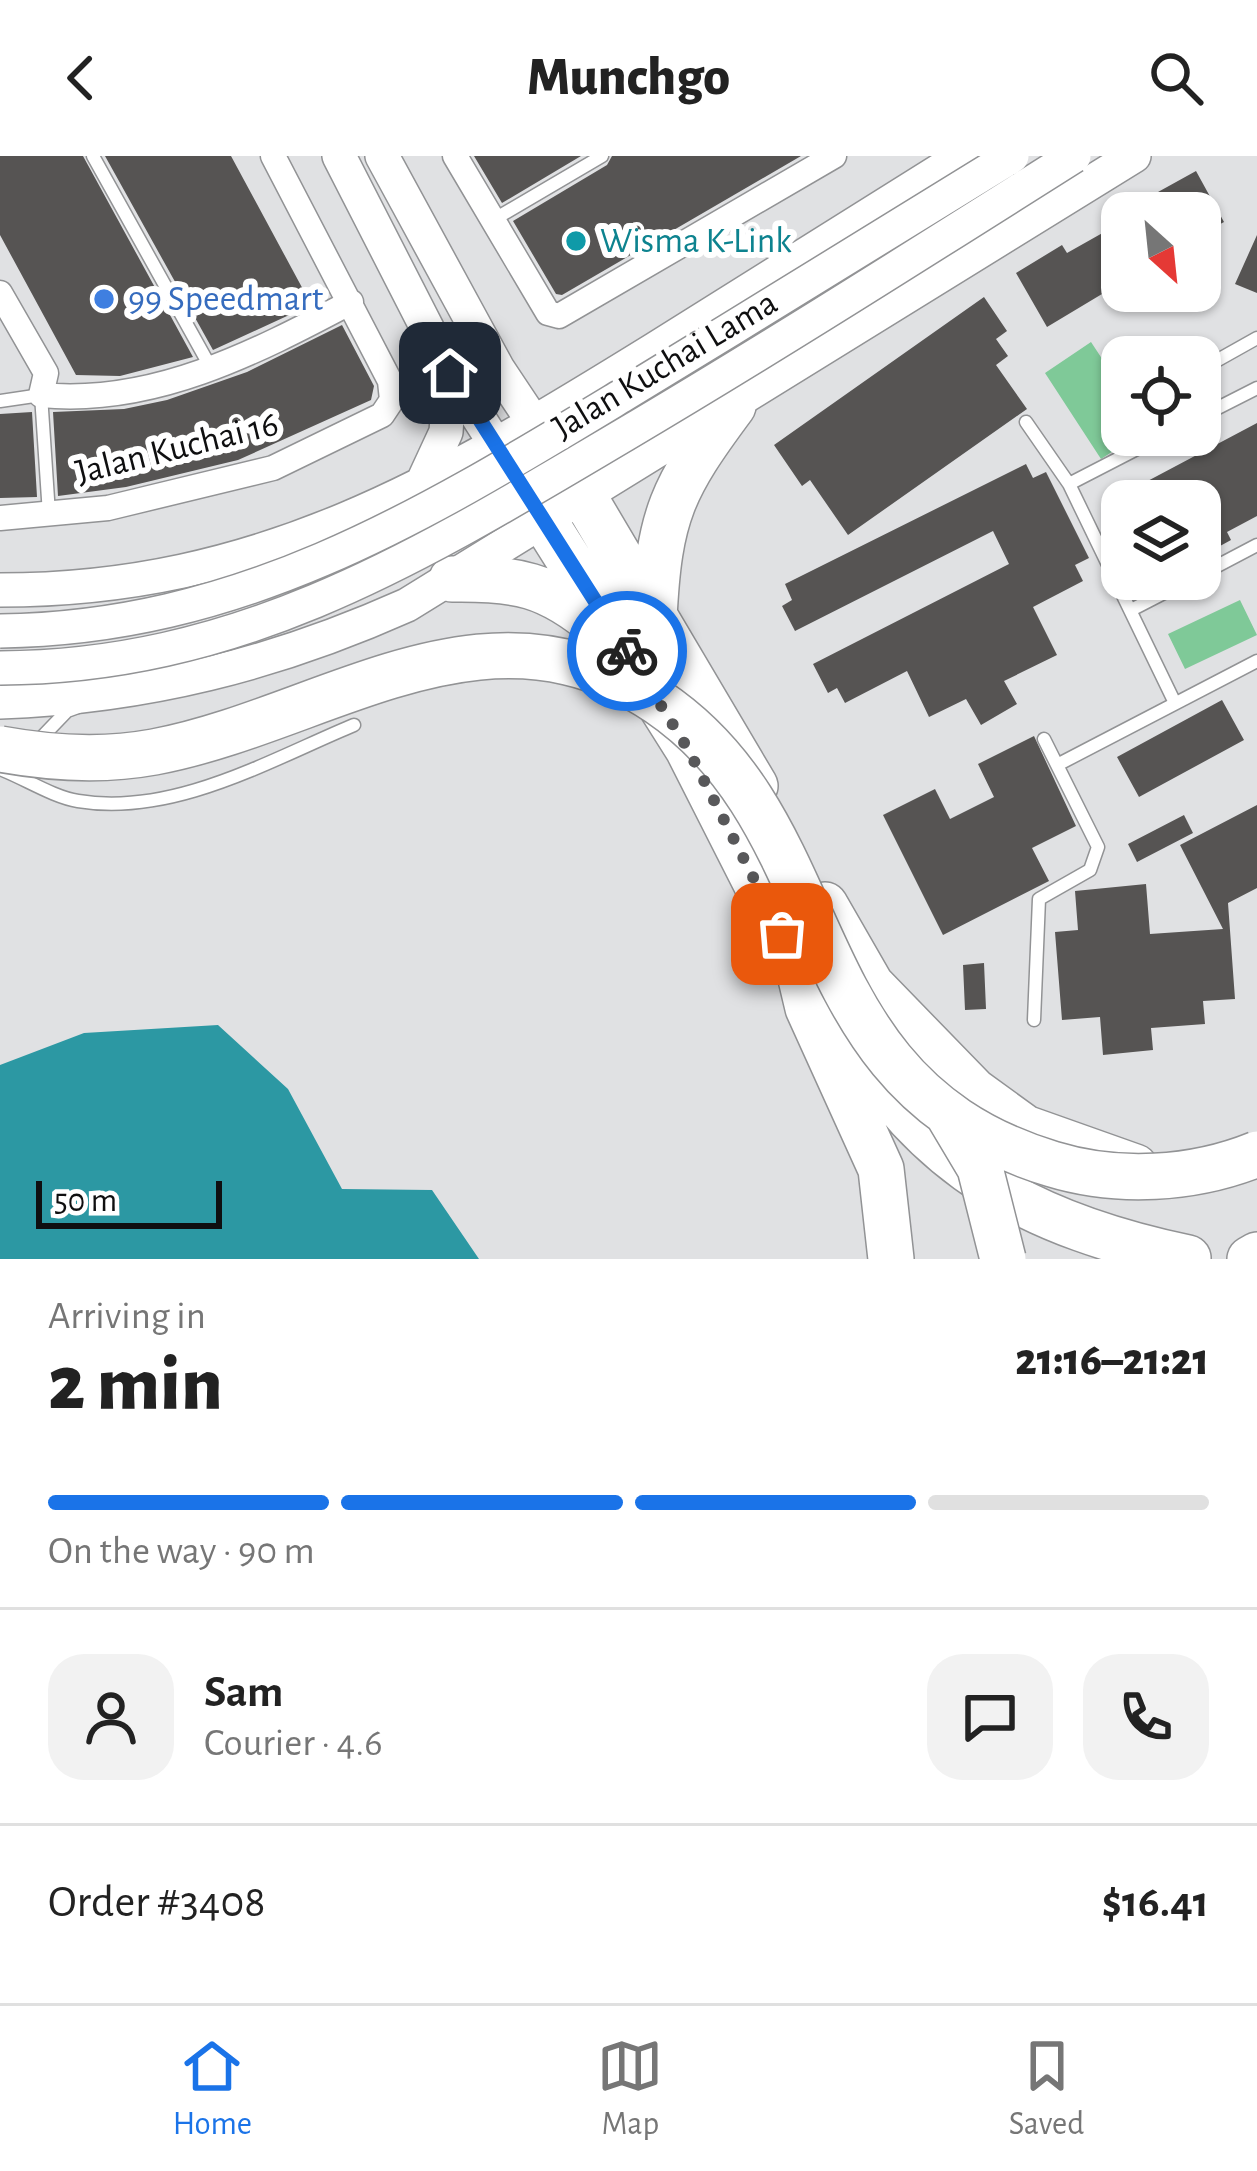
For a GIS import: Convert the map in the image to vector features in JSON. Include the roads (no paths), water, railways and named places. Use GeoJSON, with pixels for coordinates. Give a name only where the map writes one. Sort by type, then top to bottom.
{"type":"FeatureCollection","features":[{"type":"Feature","properties":{"kind":"highway"},"geometry":{"type":"LineString","coordinates":[[641,635],[665,514],[688,464],[721,413]]}},
{"type":"Feature","properties":{"kind":"highway"},"geometry":{"type":"LineString","coordinates":[[584,497],[688,749],[798,966],[808,1008],[880,1169],[892,1259]]}},
{"type":"Feature","properties":{"kind":"highway"},"geometry":{"type":"LineString","coordinates":[[545,522],[641,635],[711,704],[913,1064],[980,1168],[1003,1259]]}},
{"type":"Feature","properties":{"kind":"highway"},"geometry":{"type":"LineString","coordinates":[[452,579],[501,578],[557,594],[641,635]]}},
{"type":"Feature","properties":{"kind":"highway"},"geometry":{"type":"LineString","coordinates":[[0,749],[87,757],[151,753],[214,738],[393,672],[456,658],[510,655],[596,672],[655,700],[727,764],[755,806],[845,992],[880,1049],[920,1096],[981,1135],[1084,1172],[1184,1174],[1257,1154]]}},
{"type":"Feature","properties":{"kind":"highway"},"geometry":{"type":"LineString","coordinates":[[798,966],[830,1001],[897,1106],[960,1165],[1037,1214],[1088,1234],[1188,1258]]}},
{"type":"Feature","properties":{"kind":"highway"},"geometry":{"type":"LineString","coordinates":[[871,985],[974,1090],[1025,1128],[1133,1166],[1191,1178],[1257,1177]]}},
{"type":"Feature","properties":{"kind":"main road"},"geometry":{"type":"LineString","coordinates":[[339,156],[450,373],[545,522]]}},
{"type":"Feature","properties":{"kind":"main road"},"geometry":{"type":"LineString","coordinates":[[382,156],[498,369],[584,497]]}},
{"type":"Feature","properties":{"kind":"main road"},"geometry":{"type":"LineString","coordinates":[[0,590],[170,576],[287,545],[366,514],[535,423],[963,156]]}},
{"type":"Feature","properties":{"kind":"main road","name":"Jalan Kuchai Lama"},"geometry":{"type":"LineString","coordinates":[[0,631],[170,612],[246,592],[374,539],[477,483],[1012,156]]}},
{"type":"Feature","properties":{"kind":"main road","name":"Jalan Kuchai Lama"},"geometry":{"type":"LineString","coordinates":[[0,668],[170,648],[258,625],[382,575],[772,348],[1074,156]]}},
{"type":"Feature","properties":{"kind":"main road"},"geometry":{"type":"LineString","coordinates":[[0,702],[119,694],[279,657],[407,605],[1134,156]]}},
{"type":"Feature","properties":{"kind":"main road"},"geometry":{"type":"LineString","coordinates":[[664,343],[657,363],[667,401],[688,418],[721,413]]}},
{"type":"Feature","properties":{"kind":"main road"},"geometry":{"type":"LineString","coordinates":[[498,369],[546,391],[586,392]]}},
{"type":"Feature","properties":{"kind":"main road"},"geometry":{"type":"LineString","coordinates":[[421,486],[451,414],[450,373]]}},
{"type":"Feature","properties":{"kind":"main road"},"geometry":{"type":"LineString","coordinates":[[366,514],[387,518],[404,532],[419,562],[407,605]]}},
{"type":"Feature","properties":{"kind":"street"},"geometry":{"type":"LineString","coordinates":[[0,292],[46,373],[41,395],[83,400],[157,387],[275,343],[351,302],[273,156]]}},
{"type":"Feature","properties":{"kind":"street"},"geometry":{"type":"LineString","coordinates":[[455,156],[548,313],[568,313],[834,156]]}},
{"type":"Feature","properties":{"kind":"street","name":"Jalan Kuchai 16"},"geometry":{"type":"LineString","coordinates":[[0,518],[108,508],[273,468],[382,415],[392,400],[390,381],[351,302]]}},
{"type":"Feature","properties":{"kind":"lane"},"geometry":{"type":"LineString","coordinates":[[93,156],[211,368]]}},
{"type":"Feature","properties":{"kind":"lane"},"geometry":{"type":"LineString","coordinates":[[493,220],[602,156]]}},
{"type":"Feature","properties":{"kind":"lane"},"geometry":{"type":"LineString","coordinates":[[1221,358],[1257,338]]}},
{"type":"Feature","properties":{"kind":"lane"},"geometry":{"type":"LineString","coordinates":[[1221,406],[1257,388]]}},
{"type":"Feature","properties":{"kind":"lane"},"geometry":{"type":"LineString","coordinates":[[0,401],[41,395],[49,514]]}},
{"type":"Feature","properties":{"kind":"lane"},"geometry":{"type":"LineString","coordinates":[[1026,422],[1069,484],[1174,701]]}},
{"type":"Feature","properties":{"kind":"lane"},"geometry":{"type":"LineString","coordinates":[[1069,484],[1123,456]]}},
{"type":"Feature","properties":{"kind":"lane"},"geometry":{"type":"LineString","coordinates":[[1221,563],[1257,545]]}},
{"type":"Feature","properties":{"kind":"lane"},"geometry":{"type":"LineString","coordinates":[[1131,610],[1150,600]]}},
{"type":"Feature","properties":{"kind":"lane"},"geometry":{"type":"LineString","coordinates":[[1057,765],[1257,661]]}},
{"type":"Feature","properties":{"kind":"lane"},"geometry":{"type":"LineString","coordinates":[[52,790],[43,773],[42,737],[67,711],[119,694]]}},
{"type":"Feature","properties":{"kind":"lane"},"geometry":{"type":"LineString","coordinates":[[0,769],[76,801],[156,800],[211,785],[354,725]]}},
{"type":"Feature","properties":{"kind":"lane"},"geometry":{"type":"LineString","coordinates":[[1034,1020],[1039,899],[1090,870],[1098,847],[1044,739]]}},
{"type":"Feature","properties":{"kind":"water"},"geometry":{"type":"Polygon","coordinates":[[[218,1025],[288,1089],[342,1189],[432,1190],[479,1259],[0,1259],[0,1065],[84,1033],[218,1025]]]}},
{"type":"Feature","properties":{"kind":"place","name":"Wisma K-Link"},"geometry":{"type":"Point","coordinates":[576,241]}},
{"type":"Feature","properties":{"kind":"place","name":"99 Speedmart"},"geometry":{"type":"Point","coordinates":[104,299]}}]}
